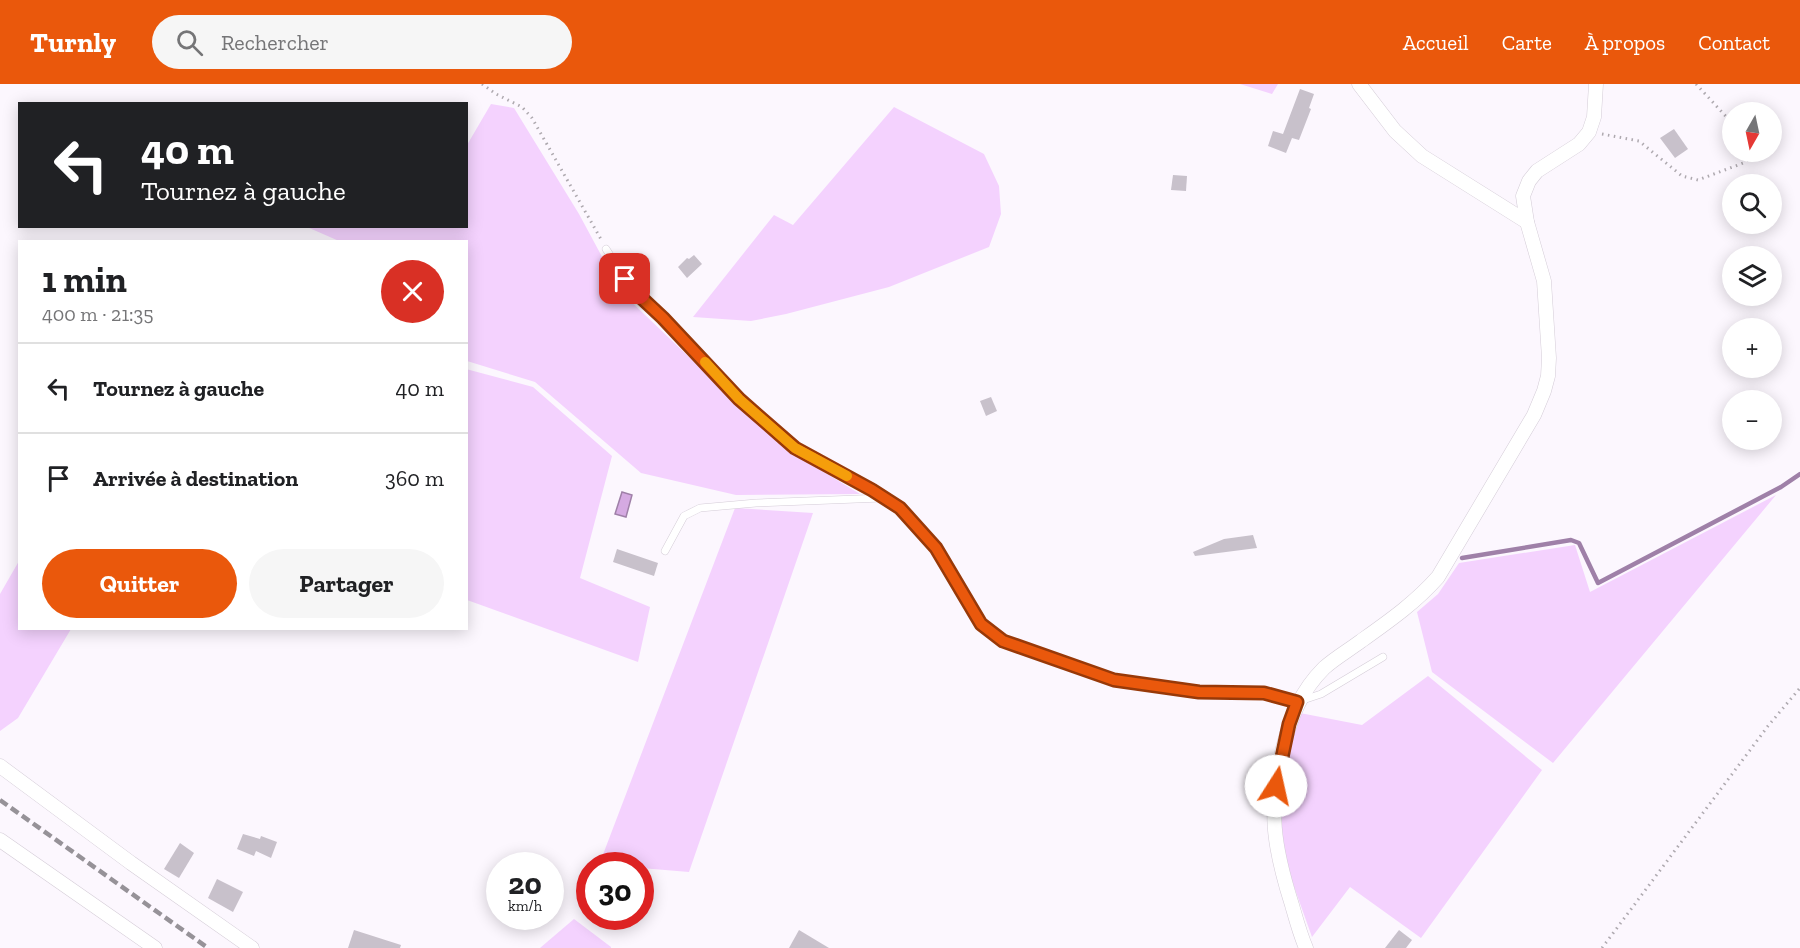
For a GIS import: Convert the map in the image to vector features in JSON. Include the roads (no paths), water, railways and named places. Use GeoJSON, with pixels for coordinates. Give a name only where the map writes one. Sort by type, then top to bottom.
{"type":"FeatureCollection","features":[{"type":"Feature","properties":{"kind":"street"},"geometry":{"type":"LineString","coordinates":[[1359,84],[1395,131],[1422,156],[1527,222]]}},
{"type":"Feature","properties":{"kind":"street"},"geometry":{"type":"LineString","coordinates":[[1306,948],[1281,871],[1274,824],[1277,773],[1289,724],[1297,702],[1327,666],[1406,609],[1438,577],[1534,416],[1548,376],[1549,357],[1544,281],[1527,222],[1523,196],[1529,181],[1538,171],[1580,144],[1589,132],[1594,117],[1596,84]]}},
{"type":"Feature","properties":{"kind":"street"},"geometry":{"type":"LineString","coordinates":[[2,770],[252,948]]}},
{"type":"Feature","properties":{"kind":"street"},"geometry":{"type":"LineString","coordinates":[[0,840],[155,948]]}},
{"type":"Feature","properties":{"kind":"lane"},"geometry":{"type":"LineString","coordinates":[[606,249],[632,289],[663,318],[739,399],[795,448],[900,508],[936,548],[981,624],[1003,641],[1114,680],[1199,692],[1264,693],[1297,702],[1321,694],[1383,657]]}},
{"type":"Feature","properties":{"kind":"lane"},"geometry":{"type":"LineString","coordinates":[[665,551],[684,516],[700,508],[756,503],[882,498]]}},
{"type":"Feature","properties":{"kind":"waterway"},"geometry":{"type":"LineString","coordinates":[[1462,558],[1571,540],[1579,543],[1598,583],[1781,487],[1800,474]]}},
{"type":"Feature","properties":{"kind":"railway"},"geometry":{"type":"LineString","coordinates":[[0,800],[208,948]]}}]}
